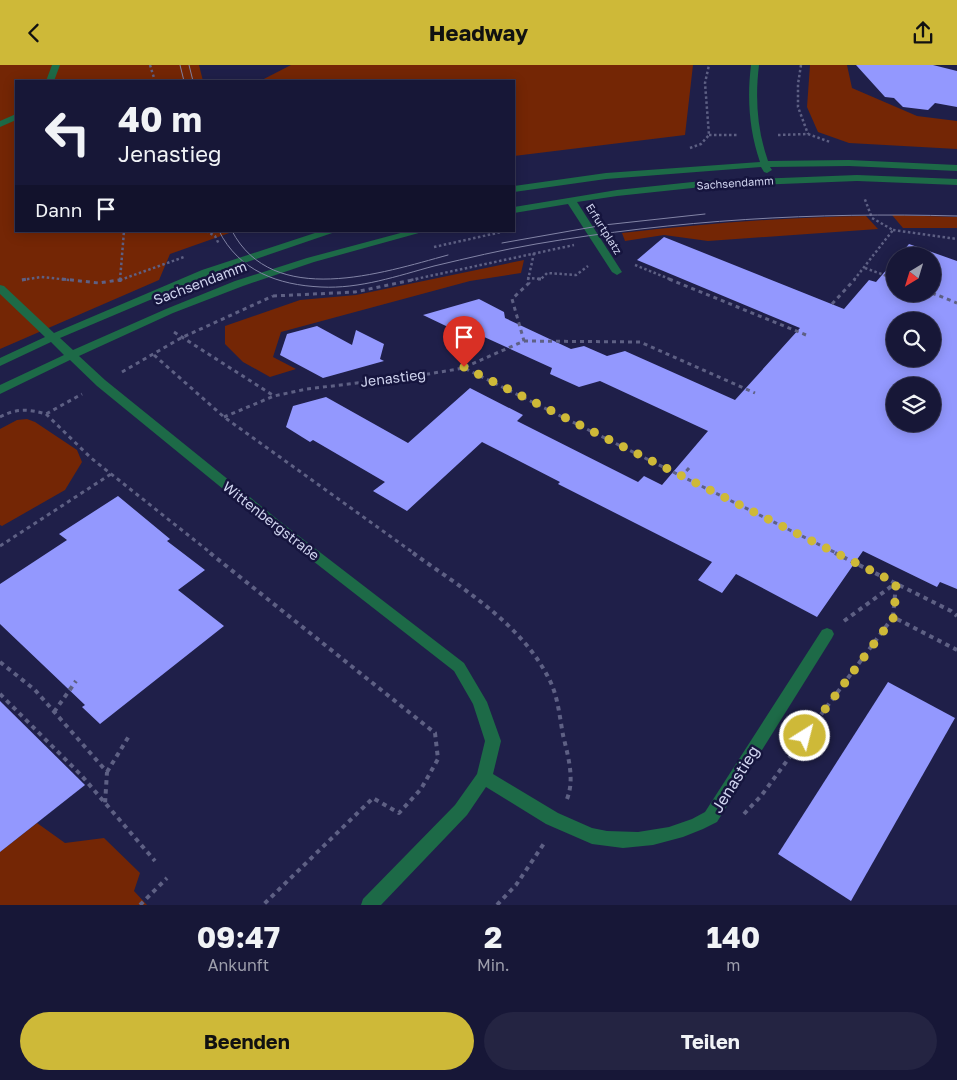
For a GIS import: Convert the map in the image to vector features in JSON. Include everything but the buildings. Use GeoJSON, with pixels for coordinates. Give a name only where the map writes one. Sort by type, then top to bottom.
{"type":"FeatureCollection","features":[{"type":"Feature","properties":{"kind":"street"},"geometry":{"type":"LineString","coordinates":[[50,80],[56,65]]}},
{"type":"Feature","properties":{"kind":"street"},"geometry":{"type":"LineString","coordinates":[[754,65],[751,105],[765,164],[771,180]]}},
{"type":"Feature","properties":{"kind":"street"},"geometry":{"type":"LineString","coordinates":[[0,123],[15,117]]}},
{"type":"Feature","properties":{"kind":"street","name":"Sachsendamm"},"geometry":{"type":"LineString","coordinates":[[515,189],[606,176],[765,164],[849,163],[957,168]]}},
{"type":"Feature","properties":{"kind":"street","name":"Sachsendamm"},"geometry":{"type":"LineString","coordinates":[[515,210],[570,200],[678,187],[771,180],[857,178],[957,182]]}},
{"type":"Feature","properties":{"kind":"street","name":"Erfurtplatz"},"geometry":{"type":"LineString","coordinates":[[570,200],[617,272]]}},
{"type":"Feature","properties":{"kind":"street","name":"Sachsendamm"},"geometry":{"type":"LineString","coordinates":[[0,362],[140,298],[190,278],[329,232]]}},
{"type":"Feature","properties":{"kind":"street","name":"Sachsendamm"},"geometry":{"type":"LineString","coordinates":[[0,390],[157,316],[276,270],[369,243],[417,232]]}},
{"type":"Feature","properties":{"kind":"street","name":"Wittenbergstraße"},"geometry":{"type":"LineString","coordinates":[[1,289],[101,383],[277,527],[459,667],[480,702],[493,741],[484,777],[462,810],[369,905]]}},
{"type":"Feature","properties":{"kind":"street","name":"Jenastieg"},"geometry":{"type":"LineString","coordinates":[[484,777],[559,821],[591,836],[625,841],[663,836],[692,828],[712,817],[827,634]]}},
{"type":"Feature","properties":{"kind":"path"},"geometry":{"type":"LineString","coordinates":[[150,65],[155,80]]}},
{"type":"Feature","properties":{"kind":"path"},"geometry":{"type":"LineString","coordinates":[[684,150],[701,144],[709,135],[705,83],[709,65]]}},
{"type":"Feature","properties":{"kind":"path"},"geometry":{"type":"LineString","coordinates":[[802,65],[798,107],[808,134]]}},
{"type":"Feature","properties":{"kind":"path"},"geometry":{"type":"LineString","coordinates":[[873,197],[864,197],[872,217],[893,230],[957,239]]}},
{"type":"Feature","properties":{"kind":"path"},"geometry":{"type":"LineString","coordinates":[[832,304],[865,268],[893,230]]}},
{"type":"Feature","properties":{"kind":"path"},"geometry":{"type":"LineString","coordinates":[[119,281],[124,232]]}},
{"type":"Feature","properties":{"kind":"path"},"geometry":{"type":"LineString","coordinates":[[208,232],[215,236],[219,244],[223,243]]}},
{"type":"Feature","properties":{"kind":"path"},"geometry":{"type":"LineString","coordinates":[[429,248],[501,232]]}},
{"type":"Feature","properties":{"kind":"path"},"geometry":{"type":"LineString","coordinates":[[46,414],[181,338],[272,296],[354,292],[578,244]]}},
{"type":"Feature","properties":{"kind":"path"},"geometry":{"type":"LineString","coordinates":[[534,252],[526,278],[529,283],[512,299],[524,341],[640,342],[756,393]]}},
{"type":"Feature","properties":{"kind":"path"},"geometry":{"type":"LineString","coordinates":[[1,289],[25,279],[41,277],[97,283],[119,281],[193,253]]}},
{"type":"Feature","properties":{"kind":"path"},"geometry":{"type":"LineString","coordinates":[[526,278],[541,279],[547,273],[576,275],[588,266],[585,259]]}},
{"type":"Feature","properties":{"kind":"path"},"geometry":{"type":"LineString","coordinates":[[633,264],[806,335]]}},
{"type":"Feature","properties":{"kind":"path"},"geometry":{"type":"LineString","coordinates":[[865,268],[886,276]]}},
{"type":"Feature","properties":{"kind":"path"},"geometry":{"type":"LineString","coordinates":[[941,297],[957,303]]}},
{"type":"Feature","properties":{"kind":"path"},"geometry":{"type":"LineString","coordinates":[[181,338],[274,395]]}},
{"type":"Feature","properties":{"kind":"path","name":"Jenastieg"},"geometry":{"type":"LineString","coordinates":[[224,417],[274,395],[307,389],[416,376],[464,367],[524,341]]}},
{"type":"Feature","properties":{"kind":"path"},"geometry":{"type":"LineString","coordinates":[[464,367],[957,614]]}},
{"type":"Feature","properties":{"kind":"path"},"geometry":{"type":"LineString","coordinates":[[0,417],[11,410],[27,408],[46,414],[91,458],[435,733],[438,759],[422,789],[399,813],[373,797],[263,905]]}},
{"type":"Feature","properties":{"kind":"path"},"geometry":{"type":"LineString","coordinates":[[682,477],[690,467]]}},
{"type":"Feature","properties":{"kind":"path"},"geometry":{"type":"LineString","coordinates":[[1,544],[111,474]]}},
{"type":"Feature","properties":{"kind":"path"},"geometry":{"type":"LineString","coordinates":[[712,817],[733,826],[761,796],[894,617],[896,583]]}},
{"type":"Feature","properties":{"kind":"path"},"geometry":{"type":"LineString","coordinates":[[827,634],[896,583]]}},
{"type":"Feature","properties":{"kind":"path"},"geometry":{"type":"LineString","coordinates":[[894,617],[957,650]]}},
{"type":"Feature","properties":{"kind":"path"},"geometry":{"type":"LineString","coordinates":[[0,662],[35,690],[107,772]]}},
{"type":"Feature","properties":{"kind":"path"},"geometry":{"type":"LineString","coordinates":[[54,712],[76,681]]}},
{"type":"Feature","properties":{"kind":"path"},"geometry":{"type":"LineString","coordinates":[[0,694],[81,775],[155,861]]}},
{"type":"Feature","properties":{"kind":"path"},"geometry":{"type":"LineString","coordinates":[[105,804],[107,772],[129,736]]}},
{"type":"Feature","properties":{"kind":"path"},"geometry":{"type":"LineString","coordinates":[[140,905],[167,878]]}},
{"type":"Feature","properties":{"kind":"shaded area"},"geometry":{"type":"Polygon","coordinates":[[[0,65],[199,65],[203,80],[15,80],[15,232],[232,232],[170,254],[159,280],[0,349],[0,65]]]}},
{"type":"Feature","properties":{"kind":"shaded area"},"geometry":{"type":"Polygon","coordinates":[[[291,65],[693,65],[685,135],[515,156],[515,80],[262,80],[291,65]]]}},
{"type":"Feature","properties":{"kind":"shaded area"},"geometry":{"type":"Polygon","coordinates":[[[810,65],[847,65],[852,88],[917,116],[957,121],[957,149],[849,143],[818,132],[807,107],[810,65]]]}},
{"type":"Feature","properties":{"kind":"shaded area"},"geometry":{"type":"Polygon","coordinates":[[[892,215],[957,217],[957,228],[903,228],[892,215]]]}},
{"type":"Feature","properties":{"kind":"shaded area"},"geometry":{"type":"Polygon","coordinates":[[[866,216],[878,229],[708,241],[664,235],[625,241],[622,233],[744,221],[866,216]]]}},
{"type":"Feature","properties":{"kind":"shaded area"},"geometry":{"type":"Polygon","coordinates":[[[524,260],[521,273],[470,281],[281,332],[273,357],[296,369],[270,377],[243,362],[225,344],[225,326],[300,300],[356,295],[524,260]]]}},
{"type":"Feature","properties":{"kind":"shaded area"},"geometry":{"type":"Polygon","coordinates":[[[27,419],[35,422],[77,450],[82,462],[65,490],[2,526],[0,525],[0,429],[17,420],[27,419]]]}},
{"type":"Feature","properties":{"kind":"shaded area"},"geometry":{"type":"Polygon","coordinates":[[[37,823],[65,843],[104,838],[140,873],[134,891],[147,905],[0,905],[0,852],[37,823]]]}},
{"type":"Feature","properties":{"kind":"tram line"},"geometry":{"type":"LineString","coordinates":[[180,65],[184,80]]}},
{"type":"Feature","properties":{"kind":"tram line"},"geometry":{"type":"LineString","coordinates":[[189,65],[193,80]]}},
{"type":"Feature","properties":{"kind":"tram line"},"geometry":{"type":"LineString","coordinates":[[502,243],[604,225],[705,214]]}},
{"type":"Feature","properties":{"kind":"tram line"},"geometry":{"type":"LineString","coordinates":[[220,232],[227,245],[237,256],[261,273],[275,279],[305,286],[336,287],[378,281],[523,246],[641,229],[746,219],[851,215],[957,216]]}},
{"type":"Feature","properties":{"kind":"tram line"},"geometry":{"type":"LineString","coordinates":[[233,232],[250,255],[274,270],[301,278],[331,279],[361,276],[448,255]]}},
{"type":"Feature","properties":{"kind":"route"},"geometry":{"type":"LineString","coordinates":[[464,367],[896,583],[894,617],[805,736]]}}]}
